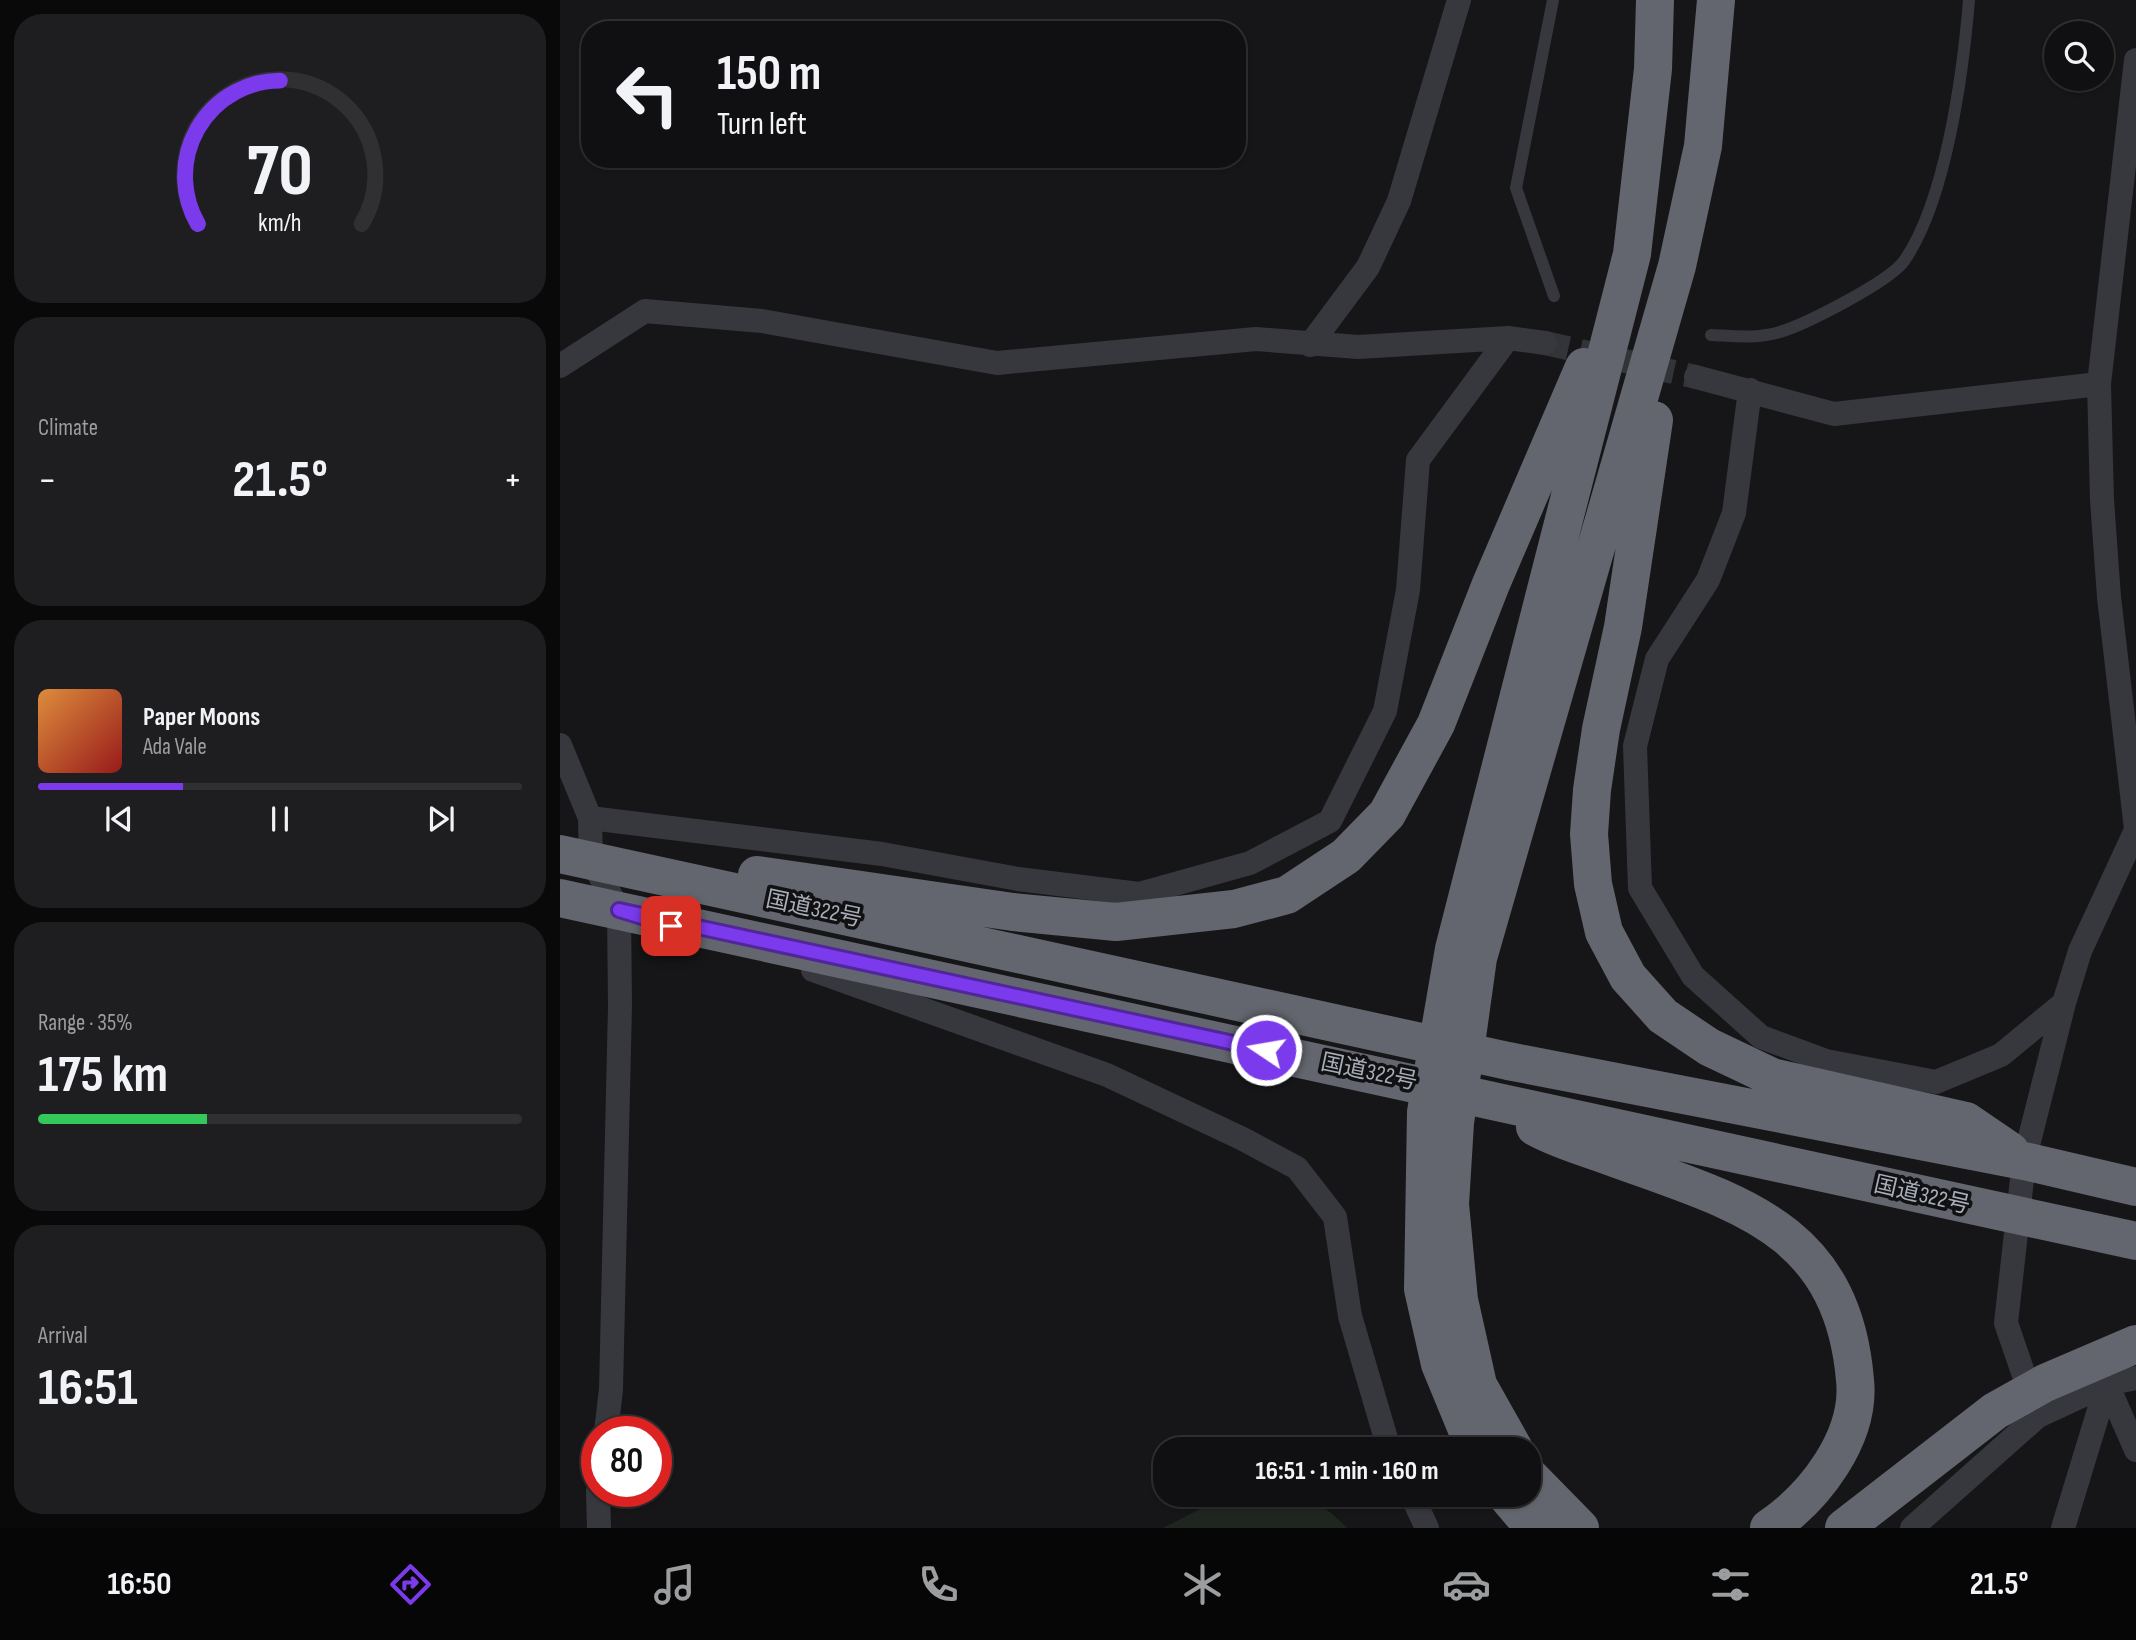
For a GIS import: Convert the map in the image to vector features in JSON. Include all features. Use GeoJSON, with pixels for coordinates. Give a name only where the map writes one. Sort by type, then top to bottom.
{"type":"FeatureCollection","features":[{"type":"Feature","properties":{"kind":"highway"},"geometry":{"type":"LineString","coordinates":[[1470,1437],[1440,1364],[1423,1289],[1455,1123],[1466,953],[1632,254],[1653,69],[1655,0]]}},
{"type":"Feature","properties":{"kind":"highway"},"geometry":{"type":"LineString","coordinates":[[1716,0],[1703,146],[1677,265],[1623,628],[1601,729],[1592,790],[1589,834],[1593,884],[1604,932],[1628,977],[1663,1016],[1709,1047],[1772,1077],[1966,1121],[2024,1161]]}},
{"type":"Feature","properties":{"kind":"highway"},"geometry":{"type":"LineString","coordinates":[[575,857],[804,879],[1013,912],[1116,922],[1234,909],[1287,895],[1346,856],[1387,814],[1436,724],[1491,584],[1632,254]]}},
{"type":"Feature","properties":{"kind":"highway"},"geometry":{"type":"LineString","coordinates":[[1466,953],[1677,265]]}},
{"type":"Feature","properties":{"kind":"highway","name":"国道322号"},"geometry":{"type":"LineString","coordinates":[[575,857],[1508,1061],[2024,1161],[2136,1187]]}},
{"type":"Feature","properties":{"kind":"highway","name":"国道322号"},"geometry":{"type":"LineString","coordinates":[[560,898],[2136,1241]]}},
{"type":"Feature","properties":{"kind":"highway"},"geometry":{"type":"LineString","coordinates":[[1481,1097],[1549,1134],[1760,1216],[1806,1252],[1839,1300],[1853,1348],[1857,1403],[1844,1443],[1814,1486],[1785,1517],[1769,1528]]}},
{"type":"Feature","properties":{"kind":"highway"},"geometry":{"type":"LineString","coordinates":[[1438,1206],[1478,1385],[1507,1437]]}},
{"type":"Feature","properties":{"kind":"highway"},"geometry":{"type":"LineString","coordinates":[[1844,1528],[1995,1411],[2045,1383],[2134,1356]]}},
{"type":"Feature","properties":{"kind":"highway"},"geometry":{"type":"LineString","coordinates":[[1541,1488],[1580,1528]]}},
{"type":"Feature","properties":{"kind":"highway"},"geometry":{"type":"LineString","coordinates":[[1516,1507],[1534,1528]]}},
{"type":"Feature","properties":{"kind":"street"},"geometry":{"type":"LineString","coordinates":[[1310,345],[1368,267],[1399,201],[1459,0]]}},
{"type":"Feature","properties":{"kind":"street"},"geometry":{"type":"LineString","coordinates":[[2038,1416],[2006,1323],[2024,1161],[2080,951],[2136,830],[2109,597],[2102,500],[2099,384],[2136,60]]}},
{"type":"Feature","properties":{"kind":"street"},"geometry":{"type":"LineString","coordinates":[[560,366],[645,311],[762,321],[997,363],[1256,339],[1357,347],[1508,338],[1545,343]]}},
{"type":"Feature","properties":{"kind":"street"},"geometry":{"type":"LineString","coordinates":[[590,818],[882,854],[1018,879],[1139,894],[1250,863],[1296,839],[1330,821],[1385,711],[1408,590],[1418,460],[1508,338]]}},
{"type":"Feature","properties":{"kind":"street"},"geometry":{"type":"LineString","coordinates":[[1696,377],[1834,414],[2099,384]]}},
{"type":"Feature","properties":{"kind":"street"},"geometry":{"type":"LineString","coordinates":[[1750,390],[1734,513],[1708,580],[1657,659],[1635,746],[1640,888],[1693,976],[1761,1037],[1826,1061],[1936,1082],[2001,1055],[2064,1003]]}},
{"type":"Feature","properties":{"kind":"street"},"geometry":{"type":"LineString","coordinates":[[560,745],[590,818],[575,857],[619,910],[854,983],[1107,1075],[1243,1139],[1297,1168],[1335,1217],[1350,1315],[1386,1437]]}},
{"type":"Feature","properties":{"kind":"street"},"geometry":{"type":"LineString","coordinates":[[608,1416],[611,1389],[620,1006],[619,910]]}},
{"type":"Feature","properties":{"kind":"street"},"geometry":{"type":"LineString","coordinates":[[1912,1528],[2038,1416],[2107,1384],[2134,1356]]}},
{"type":"Feature","properties":{"kind":"street"},"geometry":{"type":"LineString","coordinates":[[2107,1384],[2136,1450]]}},
{"type":"Feature","properties":{"kind":"street"},"geometry":{"type":"LineString","coordinates":[[2063,1528],[2107,1384]]}},
{"type":"Feature","properties":{"kind":"street"},"geometry":{"type":"LineString","coordinates":[[598,1507],[598,1528]]}},
{"type":"Feature","properties":{"kind":"street"},"geometry":{"type":"LineString","coordinates":[[1417,1507],[1427,1528]]}},
{"type":"Feature","properties":{"kind":"lane"},"geometry":{"type":"LineString","coordinates":[[1553,0],[1516,188],[1554,296]]}},
{"type":"Feature","properties":{"kind":"lane"},"geometry":{"type":"LineString","coordinates":[[1711,335],[1749,337],[1780,332],[1840,305],[1902,264],[1924,227],[1940,171],[1959,89],[1969,0]]}},
{"type":"Feature","properties":{"kind":"shaded area"},"geometry":{"type":"Polygon","coordinates":[[[1204,1507],[1322,1507],[1347,1528],[1163,1528],[1204,1507]]]}},
{"type":"Feature","properties":{"kind":"tunnel"},"geometry":{"type":"LineString","coordinates":[[1545,343],[1696,377]]}},
{"type":"Feature","properties":{"kind":"route"},"geometry":{"type":"LineString","coordinates":[[671,926],[619,910],[1266,1050]]}}]}
